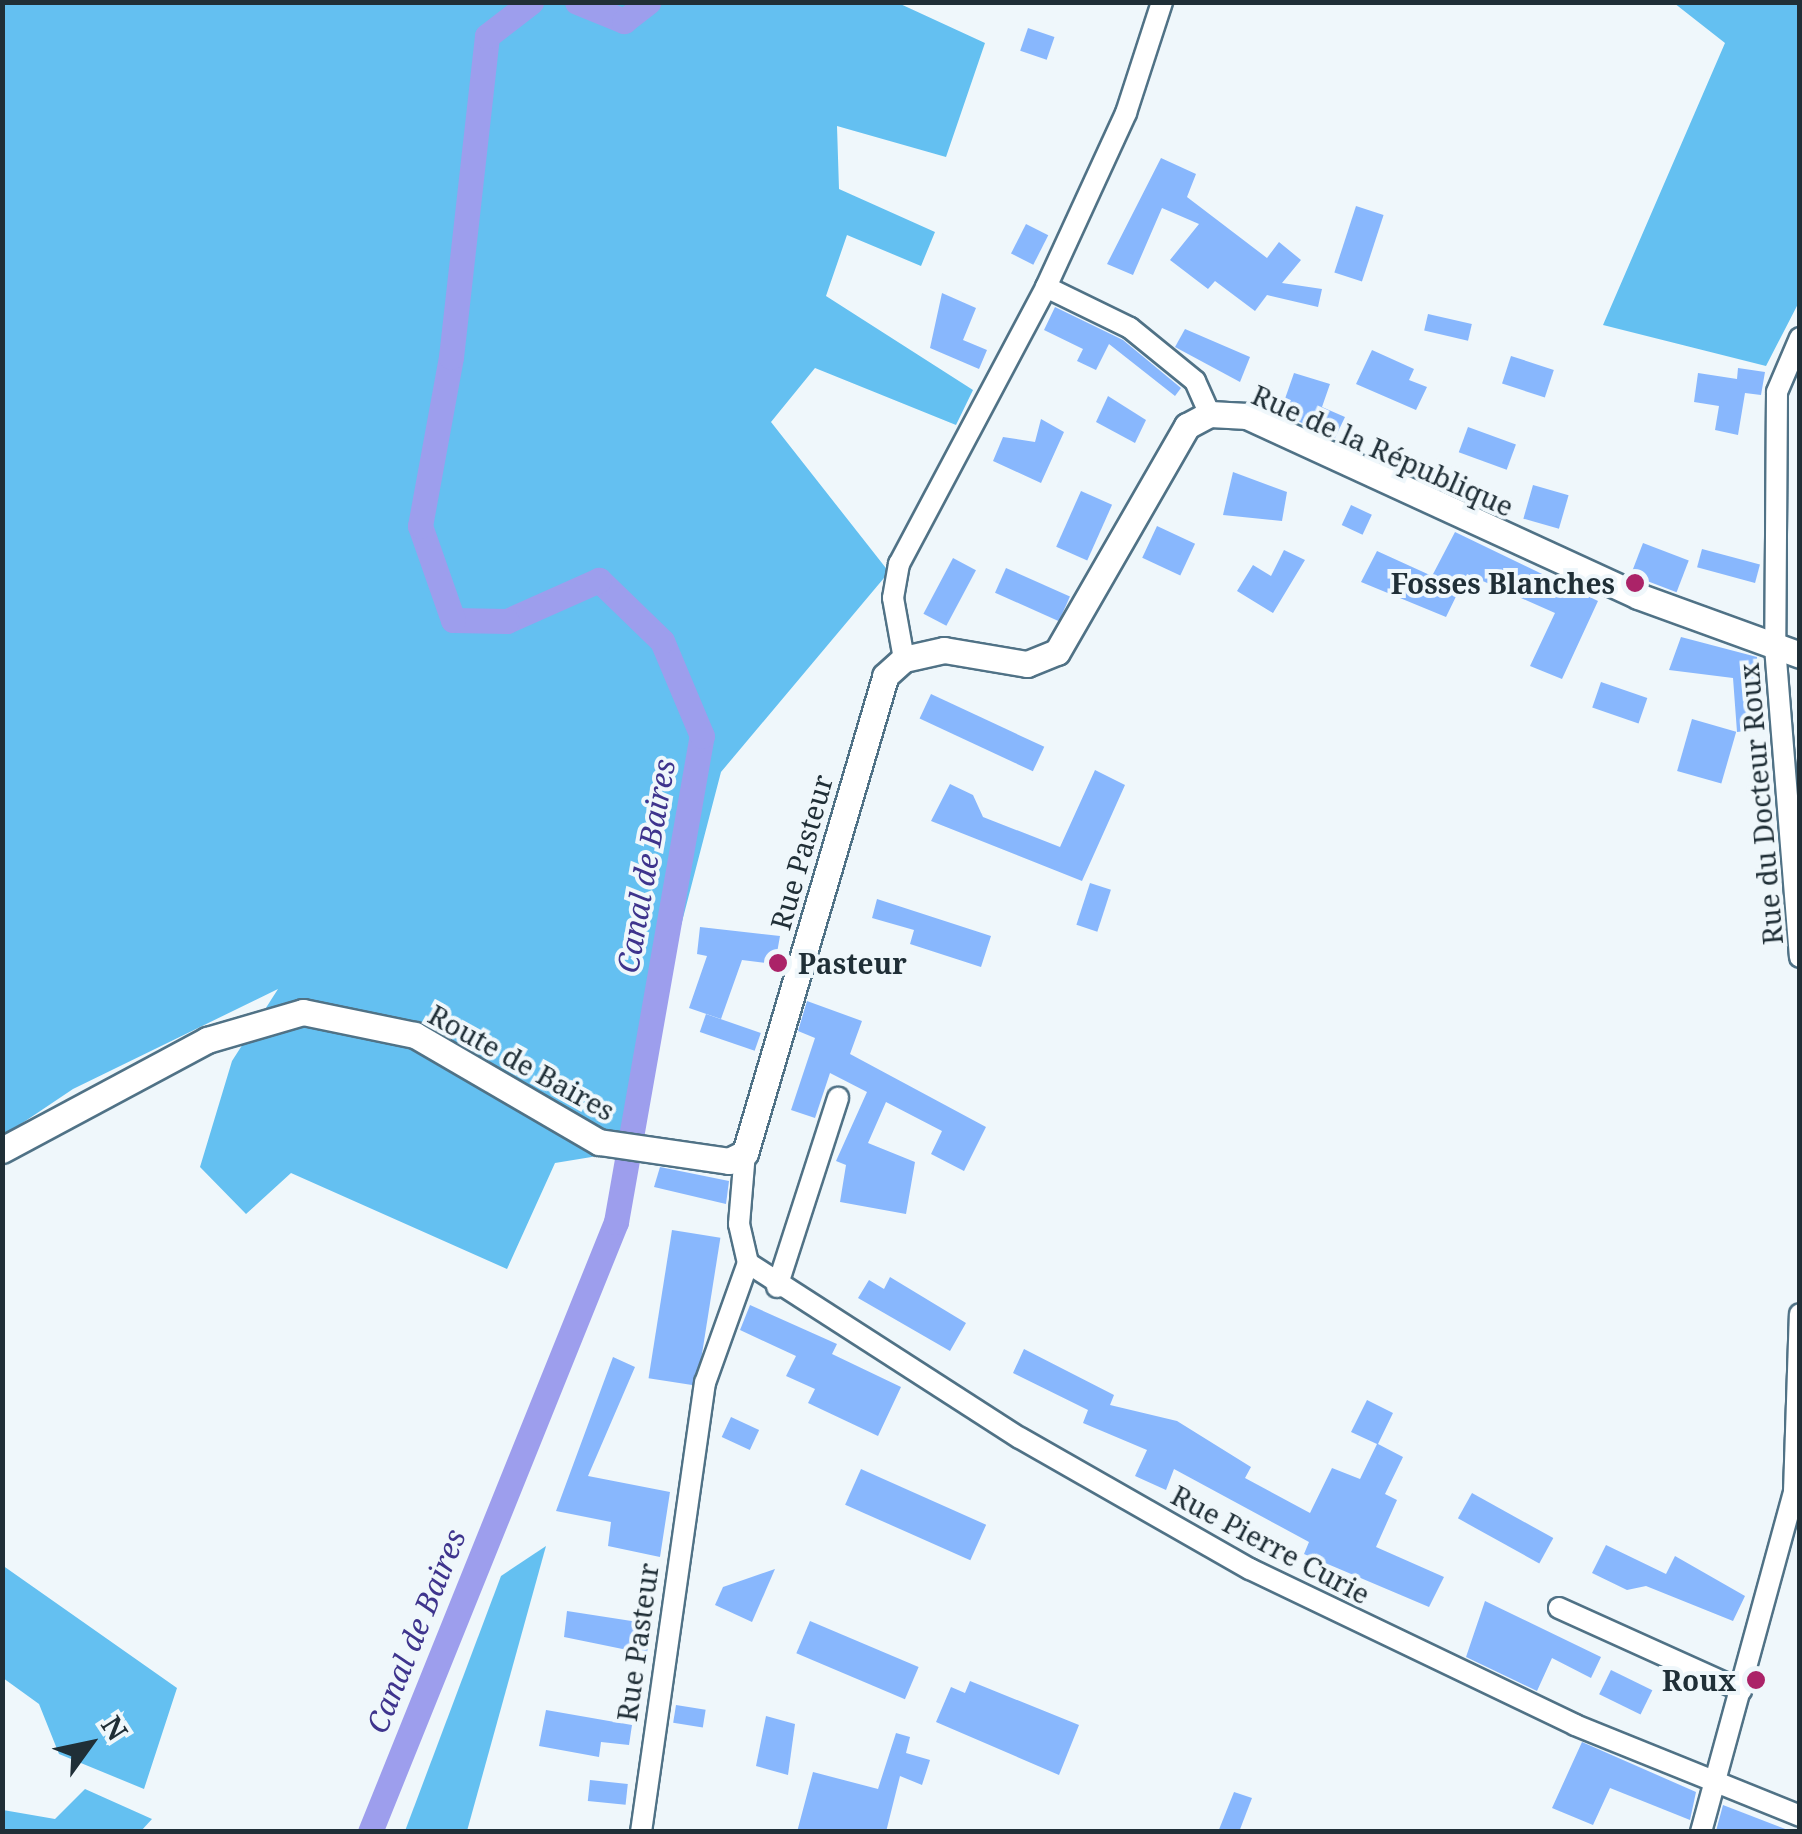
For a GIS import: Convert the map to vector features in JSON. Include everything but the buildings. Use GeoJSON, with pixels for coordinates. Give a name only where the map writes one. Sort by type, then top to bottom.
{"type":"FeatureCollection","features":[{"type":"Feature","properties":{"kind":"street"},"geometry":{"type":"LineString","coordinates":[[904,658],[893,598],[898,564],[1046,286],[1126,113],[1162,2]]}},
{"type":"Feature","properties":{"kind":"street"},"geometry":{"type":"LineString","coordinates":[[1046,286],[1130,328],[1194,381],[1210,414]]}},
{"type":"Feature","properties":{"kind":"street","name":"Rue du Docteur Roux"},"geometry":{"type":"LineString","coordinates":[[1800,338],[1777,392],[1800,957]]}},
{"type":"Feature","properties":{"kind":"street","name":"Rue de la République"},"geometry":{"type":"LineString","coordinates":[[904,658],[944,650],[1027,664],[1057,652],[1186,426],[1210,414],[1247,416],[1638,596],[1787,651]]}},
{"type":"Feature","properties":{"kind":"street","name":"Rue Pasteur"},"geometry":{"type":"LineString","coordinates":[[640,1832],[705,1383],[748,1263],[739,1224],[745,1153],[874,706],[904,658]]}},
{"type":"Feature","properties":{"kind":"street","name":"Route de Baires"},"geometry":{"type":"LineString","coordinates":[[2,1150],[207,1040],[303,1012],[415,1035],[598,1142],[729,1161],[745,1153]]}},
{"type":"Feature","properties":{"kind":"street"},"geometry":{"type":"LineString","coordinates":[[777,1287],[838,1098]]}},
{"type":"Feature","properties":{"kind":"street","name":"Rue Pierre Curie"},"geometry":{"type":"LineString","coordinates":[[748,1263],[777,1287],[1250,1569],[1720,1784],[1800,1816]]}},
{"type":"Feature","properties":{"kind":"street"},"geometry":{"type":"LineString","coordinates":[[1701,1832],[1720,1784],[1794,1492],[1800,1314]]}},
{"type":"Feature","properties":{"kind":"street"},"geometry":{"type":"LineString","coordinates":[[1559,1608],[1742,1690]]}},
{"type":"Feature","properties":{"kind":"shaded area"},"geometry":{"type":"Polygon","coordinates":[[[896,2],[985,43],[946,157],[837,126],[839,189],[935,232],[921,266],[847,235],[826,296],[973,390],[956,425],[815,368],[771,422],[889,572],[721,772],[622,1152],[555,1163],[507,1269],[291,1173],[246,1214],[200,1167],[232,1061],[278,989],[73,1089],[3,1136],[3,3],[896,2]]]}},
{"type":"Feature","properties":{"kind":"shaded area"},"geometry":{"type":"Polygon","coordinates":[[[1674,3],[1799,3],[1799,302],[1766,366],[1603,325],[1725,43],[1674,3]]]}},
{"type":"Feature","properties":{"kind":"shaded area"},"geometry":{"type":"Polygon","coordinates":[[[546,1546],[467,1831],[405,1831],[501,1576],[546,1546]]]}},
{"type":"Feature","properties":{"kind":"shaded area"},"geometry":{"type":"Polygon","coordinates":[[[2,1565],[177,1688],[144,1789],[59,1754],[39,1704],[3,1678],[2,1565]]]}},
{"type":"Feature","properties":{"kind":"shaded area"},"geometry":{"type":"Polygon","coordinates":[[[85,1789],[152,1819],[141,1831],[3,1831],[3,1810],[55,1819],[85,1789]]]}},
{"type":"Feature","properties":{"kind":"waterway","name":"Canal de Baires"},"geometry":{"type":"LineString","coordinates":[[370,1832],[616,1222],[702,736],[662,641],[599,580],[507,621],[453,620],[420,526],[451,357],[487,36],[531,2]]}},
{"type":"Feature","properties":{"kind":"waterway","name":"Canal de Baires"},"geometry":{"type":"LineString","coordinates":[[577,2],[624,21],[648,2]]}},
{"type":"Feature","properties":{"kind":"place","name":"Fosses Blanches"},"geometry":{"type":"Point","coordinates":[1635,583]}},
{"type":"Feature","properties":{"kind":"place","name":"Pasteur"},"geometry":{"type":"Point","coordinates":[778,963]}},
{"type":"Feature","properties":{"kind":"place","name":"Roux"},"geometry":{"type":"Point","coordinates":[1756,1680]}}]}
